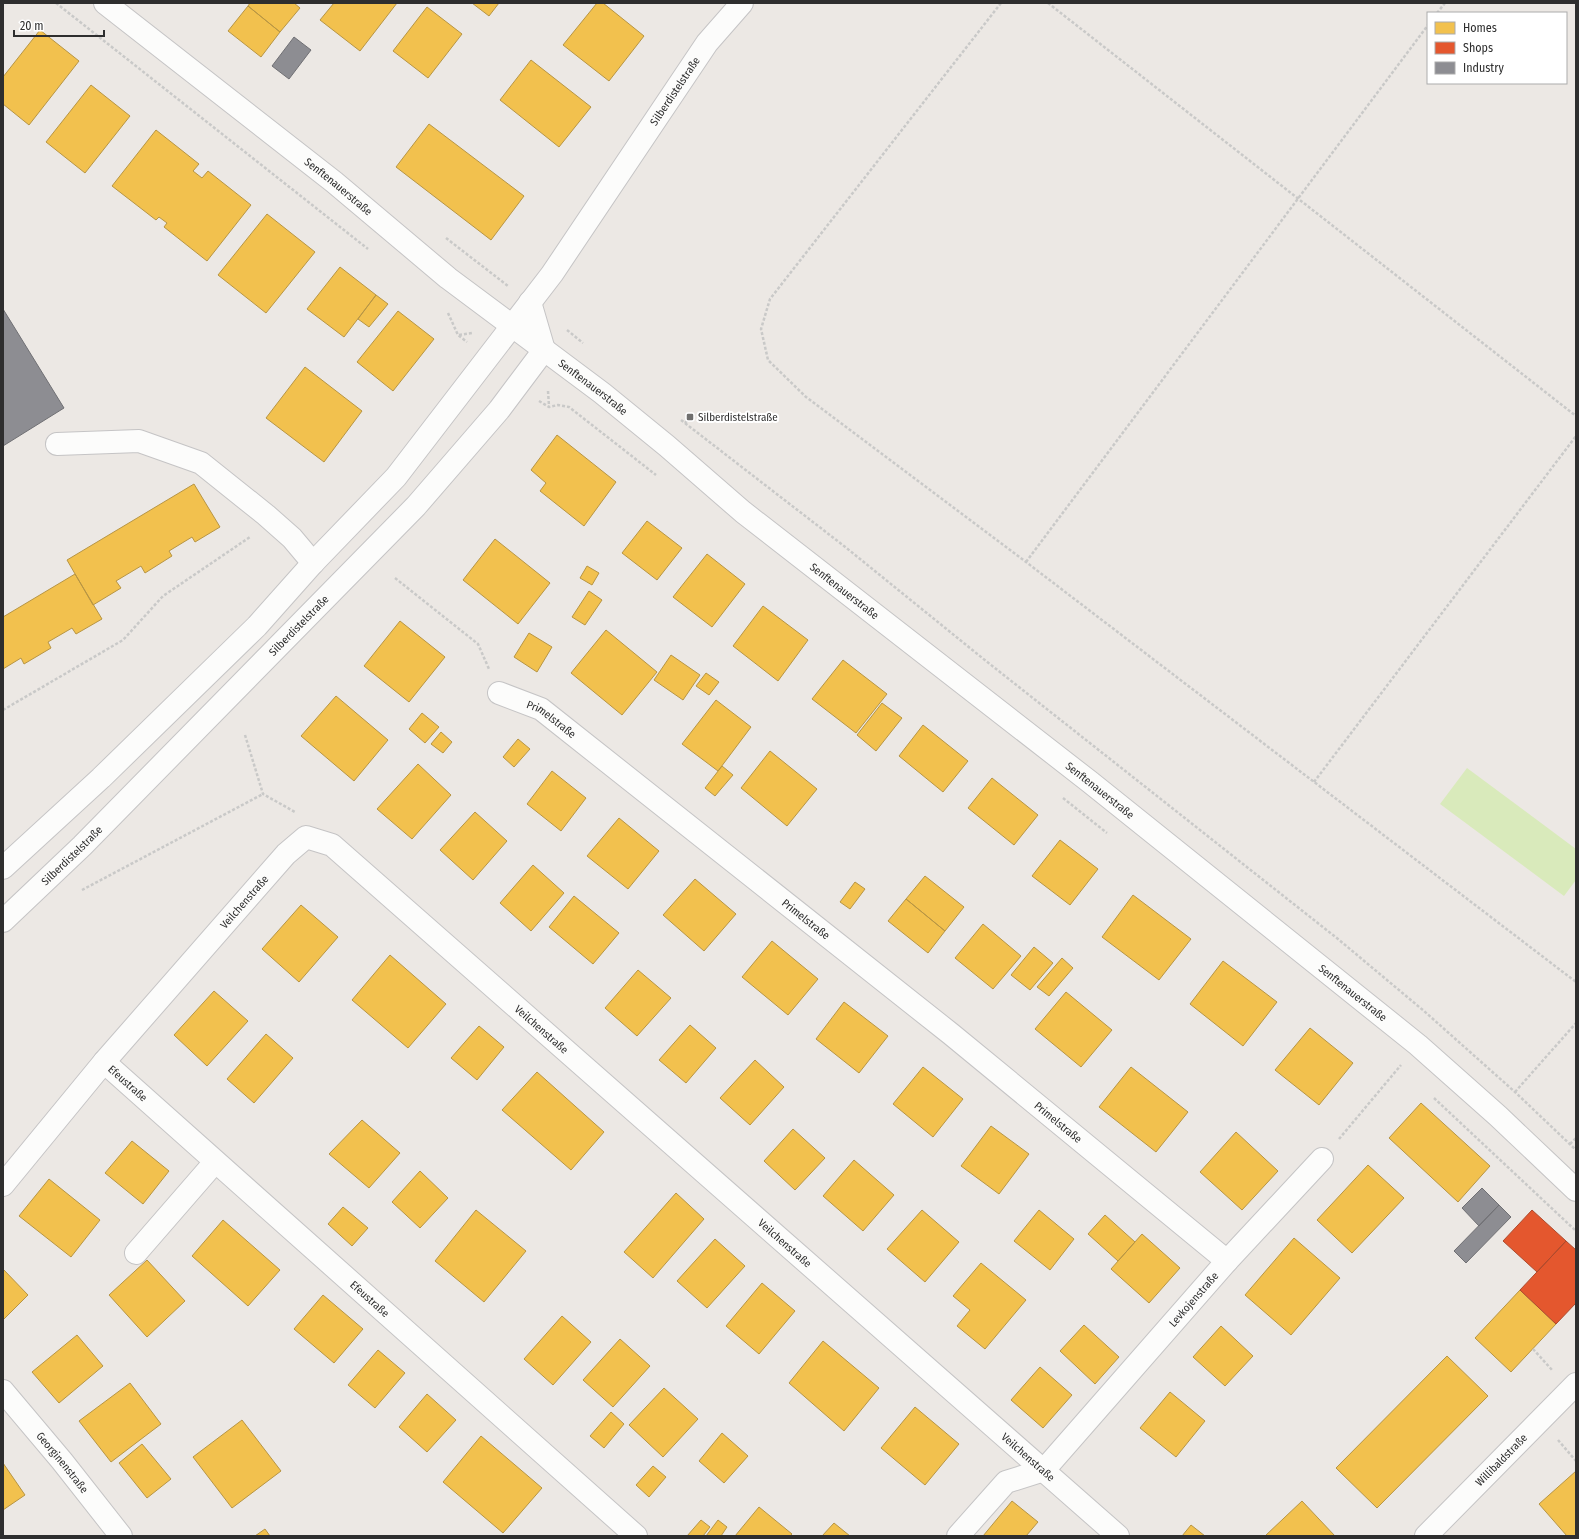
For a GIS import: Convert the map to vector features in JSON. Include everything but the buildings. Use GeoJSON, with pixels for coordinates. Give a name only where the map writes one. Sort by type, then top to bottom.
{"type":"FeatureCollection","features":[{"type":"Feature","properties":{"kind":"street","name":"Senftenauerstraße"},"geometry":{"type":"LineString","coordinates":[[105,3],[334,182],[448,278],[602,393],[667,446],[743,512],[1090,782],[1418,1045],[1498,1116],[1576,1190]]}},
{"type":"Feature","properties":{"kind":"street","name":"Silberdistelstraße"},"geometry":{"type":"LineString","coordinates":[[3,868],[101,778],[257,626],[313,563],[396,477],[552,274],[707,43],[742,3]]}},
{"type":"Feature","properties":{"kind":"street"},"geometry":{"type":"LineString","coordinates":[[530,302],[544,350]]}},
{"type":"Feature","properties":{"kind":"street","name":"Silberdistelstraße"},"geometry":{"type":"LineString","coordinates":[[3,921],[82,846],[416,506],[499,410],[544,350]]}},
{"type":"Feature","properties":{"kind":"street"},"geometry":{"type":"LineString","coordinates":[[57,444],[139,441],[201,462],[292,538],[313,563]]}},
{"type":"Feature","properties":{"kind":"street","name":"Primelstraße"},"geometry":{"type":"LineString","coordinates":[[498,693],[541,709],[951,1034],[1227,1260]]}},
{"type":"Feature","properties":{"kind":"street","name":"Veilchenstraße"},"geometry":{"type":"LineString","coordinates":[[3,1185],[104,1062],[286,854],[306,837],[332,845],[1118,1536]]}},
{"type":"Feature","properties":{"kind":"street","name":"Efeustraße"},"geometry":{"type":"LineString","coordinates":[[104,1062],[636,1536]]}},
{"type":"Feature","properties":{"kind":"street","name":"Levkojenstraße"},"geometry":{"type":"LineString","coordinates":[[1044,1470],[1227,1260],[1322,1160]]}},
{"type":"Feature","properties":{"kind":"street"},"geometry":{"type":"LineString","coordinates":[[136,1253],[215,1162]]}},
{"type":"Feature","properties":{"kind":"street","name":"Willibaldstraße"},"geometry":{"type":"LineString","coordinates":[[1431,1534],[1576,1384]]}},
{"type":"Feature","properties":{"kind":"street","name":"Georginenstraße"},"geometry":{"type":"LineString","coordinates":[[3,1391],[62,1461],[120,1536]]}},
{"type":"Feature","properties":{"kind":"street"},"geometry":{"type":"LineString","coordinates":[[958,1536],[1006,1482],[1044,1470]]}},
{"type":"Feature","properties":{"kind":"path"},"geometry":{"type":"LineString","coordinates":[[56,3],[369,249]]}},
{"type":"Feature","properties":{"kind":"path"},"geometry":{"type":"LineString","coordinates":[[1001,3],[770,299],[761,329],[768,360],[806,397],[1026,562],[1576,982]]}},
{"type":"Feature","properties":{"kind":"path"},"geometry":{"type":"LineString","coordinates":[[1048,3],[1576,416]]}},
{"type":"Feature","properties":{"kind":"path"},"geometry":{"type":"LineString","coordinates":[[1438,12],[1444,3]]}},
{"type":"Feature","properties":{"kind":"path"},"geometry":{"type":"LineString","coordinates":[[1026,562],[1427,26]]}},
{"type":"Feature","properties":{"kind":"path"},"geometry":{"type":"LineString","coordinates":[[483,267],[503,282]]}},
{"type":"Feature","properties":{"kind":"path"},"geometry":{"type":"LineString","coordinates":[[446,310],[458,335]]}},
{"type":"Feature","properties":{"kind":"path"},"geometry":{"type":"LineString","coordinates":[[549,407],[558,405],[569,407],[657,475]]}},
{"type":"Feature","properties":{"kind":"path"},"geometry":{"type":"LineString","coordinates":[[685,423],[690,417]]}},
{"type":"Feature","properties":{"kind":"path"},"geometry":{"type":"LineString","coordinates":[[679,418],[844,546],[986,661],[1332,934],[1424,1011],[1515,1092],[1576,1150]]}},
{"type":"Feature","properties":{"kind":"path"},"geometry":{"type":"LineString","coordinates":[[1314,782],[1576,436]]}},
{"type":"Feature","properties":{"kind":"path"},"geometry":{"type":"LineString","coordinates":[[3,710],[123,640],[163,596],[272,521]]}},
{"type":"Feature","properties":{"kind":"path"},"geometry":{"type":"LineString","coordinates":[[395,578],[478,644],[498,693]]}},
{"type":"Feature","properties":{"kind":"path"},"geometry":{"type":"LineString","coordinates":[[245,735],[263,794],[300,815],[306,837]]}},
{"type":"Feature","properties":{"kind":"path"},"geometry":{"type":"LineString","coordinates":[[82,890],[263,794]]}},
{"type":"Feature","properties":{"kind":"path"},"geometry":{"type":"LineString","coordinates":[[1061,796],[1110,836]]}},
{"type":"Feature","properties":{"kind":"path"},"geometry":{"type":"LineString","coordinates":[[1515,1092],[1576,1024]]}},
{"type":"Feature","properties":{"kind":"path"},"geometry":{"type":"LineString","coordinates":[[1322,1160],[1418,1045]]}},
{"type":"Feature","properties":{"kind":"path"},"geometry":{"type":"LineString","coordinates":[[1400,1066],[1406,1071]]}},
{"type":"Feature","properties":{"kind":"path"},"geometry":{"type":"LineString","coordinates":[[1428,1093],[1576,1231]]}},
{"type":"Feature","properties":{"kind":"path"},"geometry":{"type":"LineString","coordinates":[[1570,1144],[1576,1138]]}},
{"type":"Feature","properties":{"kind":"green space"},"geometry":{"type":"Polygon","coordinates":[[[1467,768],[1576,849],[1576,880],[1564,896],[1440,804],[1467,768]]]}},
{"type":"Feature","properties":{"kind":"place","name":"Silberdistelstraße"},"geometry":{"type":"Point","coordinates":[690,417]}}]}
